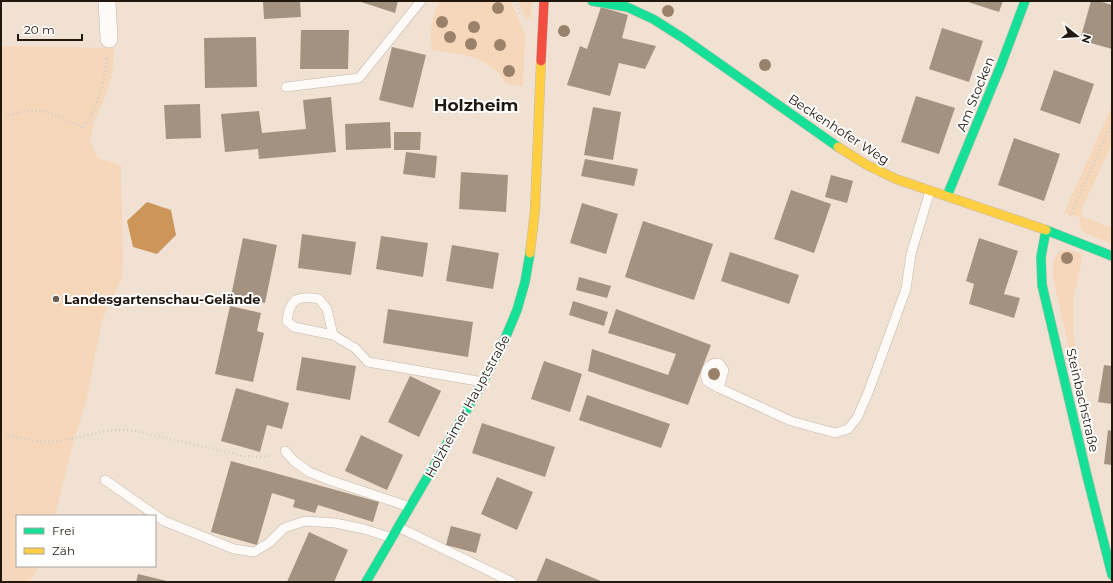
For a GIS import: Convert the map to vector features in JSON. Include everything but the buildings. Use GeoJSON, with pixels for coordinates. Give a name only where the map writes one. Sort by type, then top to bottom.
{"type":"FeatureCollection","features":[{"type":"Feature","properties":{"kind":"street"},"geometry":{"type":"LineString","coordinates":[[107,1],[109,39]]}},
{"type":"Feature","properties":{"kind":"street","name":"Holzheimer Hauptstraße"},"geometry":{"type":"LineString","coordinates":[[366,582],[483,382],[512,324],[522,292],[533,243],[544,1]]}},
{"type":"Feature","properties":{"kind":"street","name":"Beckenhofer Weg"},"geometry":{"type":"LineString","coordinates":[[592,1],[627,7],[653,19],[684,38],[866,165],[904,182],[1062,235],[1112,256]]}},
{"type":"Feature","properties":{"kind":"street","name":"Am Stocken"},"geometry":{"type":"LineString","coordinates":[[947,196],[1001,65],[1025,1]]}},
{"type":"Feature","properties":{"kind":"street","name":"Steinbachstraße"},"geometry":{"type":"LineString","coordinates":[[1046,230],[1041,250],[1040,267],[1042,285],[1112,575]]}},
{"type":"Feature","properties":{"kind":"lane"},"geometry":{"type":"LineString","coordinates":[[286,87],[359,78],[421,1]]}},
{"type":"Feature","properties":{"kind":"lane"},"geometry":{"type":"LineString","coordinates":[[719,388],[791,421],[835,433],[848,429],[857,418],[868,393],[906,289],[911,254],[930,191]]}},
{"type":"Feature","properties":{"kind":"lane"},"geometry":{"type":"LineString","coordinates":[[333,335],[327,309],[320,299],[307,296],[296,299],[288,310],[287,321],[294,327],[333,335],[355,348],[368,362],[483,382]]}},
{"type":"Feature","properties":{"kind":"lane"},"geometry":{"type":"LineString","coordinates":[[285,451],[294,461],[309,472],[410,507]]}},
{"type":"Feature","properties":{"kind":"lane"},"geometry":{"type":"LineString","coordinates":[[105,480],[155,515]]}},
{"type":"Feature","properties":{"kind":"lane"},"geometry":{"type":"LineString","coordinates":[[156,515],[164,521],[234,549],[254,552],[268,543],[284,528],[305,521],[364,529],[392,538]]}},
{"type":"Feature","properties":{"kind":"lane"},"geometry":{"type":"LineString","coordinates":[[398,527],[512,582]]}},
{"type":"Feature","properties":{"kind":"path"},"geometry":{"type":"LineString","coordinates":[[1,119],[26,110],[38,111],[51,113],[83,128],[94,111],[103,89],[109,39]]}},
{"type":"Feature","properties":{"kind":"path"},"geometry":{"type":"LineString","coordinates":[[1062,235],[1112,123]]}},
{"type":"Feature","properties":{"kind":"path"},"geometry":{"type":"LineString","coordinates":[[1,432],[35,441],[46,442],[107,430],[122,429],[244,456],[262,457],[285,451]]}},
{"type":"Feature","properties":{"kind":"shaded area"},"geometry":{"type":"Polygon","coordinates":[[[440,1],[510,1],[525,36],[523,86],[506,84],[497,71],[483,61],[458,54],[432,50],[432,25],[440,1]]]}},
{"type":"Feature","properties":{"kind":"shaded area"},"geometry":{"type":"Polygon","coordinates":[[[518,1],[532,1],[531,17],[525,17],[518,1]]]}},
{"type":"Feature","properties":{"kind":"shaded area","name":"Landesgartenschau-Gelände"},"geometry":{"type":"Polygon","coordinates":[[[1,46],[114,48],[112,75],[105,97],[94,122],[90,141],[98,158],[121,165],[122,278],[102,320],[86,402],[73,443],[55,515],[16,515],[16,567],[38,567],[29,582],[1,582],[1,46]]]}},
{"type":"Feature","properties":{"kind":"shaded area"},"geometry":{"type":"Polygon","coordinates":[[[1112,106],[1112,144],[1083,206],[1081,216],[1112,228],[1112,244],[1082,231],[1080,217],[1064,213],[1112,106]]]}},
{"type":"Feature","properties":{"kind":"shaded area"},"geometry":{"type":"Polygon","coordinates":[[[147,202],[171,210],[176,235],[157,254],[133,247],[127,221],[147,202]]]}},
{"type":"Feature","properties":{"kind":"shaded area"},"geometry":{"type":"Polygon","coordinates":[[[1062,250],[1069,250],[1083,254],[1073,300],[1073,335],[1084,395],[1081,401],[1053,277],[1053,266],[1056,255],[1062,250]]]}},
{"type":"Feature","properties":{"kind":"traffic: fast"},"geometry":{"type":"LineString","coordinates":[[592,1],[627,7],[653,19],[683,38],[838,147]]}},
{"type":"Feature","properties":{"kind":"traffic: fast"},"geometry":{"type":"LineString","coordinates":[[947,196],[1001,65],[1025,1]]}},
{"type":"Feature","properties":{"kind":"traffic: fast"},"geometry":{"type":"LineString","coordinates":[[1046,230],[1112,256]]}},
{"type":"Feature","properties":{"kind":"traffic: fast"},"geometry":{"type":"LineString","coordinates":[[1046,230],[1041,257],[1042,285],[1112,575]]}},
{"type":"Feature","properties":{"kind":"traffic: fast"},"geometry":{"type":"LineString","coordinates":[[366,582],[483,382],[502,346],[517,310],[525,282],[530,253]]}},
{"type":"Feature","properties":{"kind":"traffic: slow"},"geometry":{"type":"LineString","coordinates":[[530,253],[535,210],[541,61]]}},
{"type":"Feature","properties":{"kind":"traffic: slow"},"geometry":{"type":"LineString","coordinates":[[838,147],[867,165],[896,179],[1046,230]]}},
{"type":"Feature","properties":{"kind":"traffic: jam"},"geometry":{"type":"LineString","coordinates":[[541,61],[544,1]]}},
{"type":"Feature","properties":{"kind":"place","name":"Landesgartenschau-Gelände"},"geometry":{"type":"Point","coordinates":[56,299]}},
{"type":"Feature","properties":{"kind":"district","name":"Holzheim"},"geometry":{"type":"Point","coordinates":[476,105]}}]}
